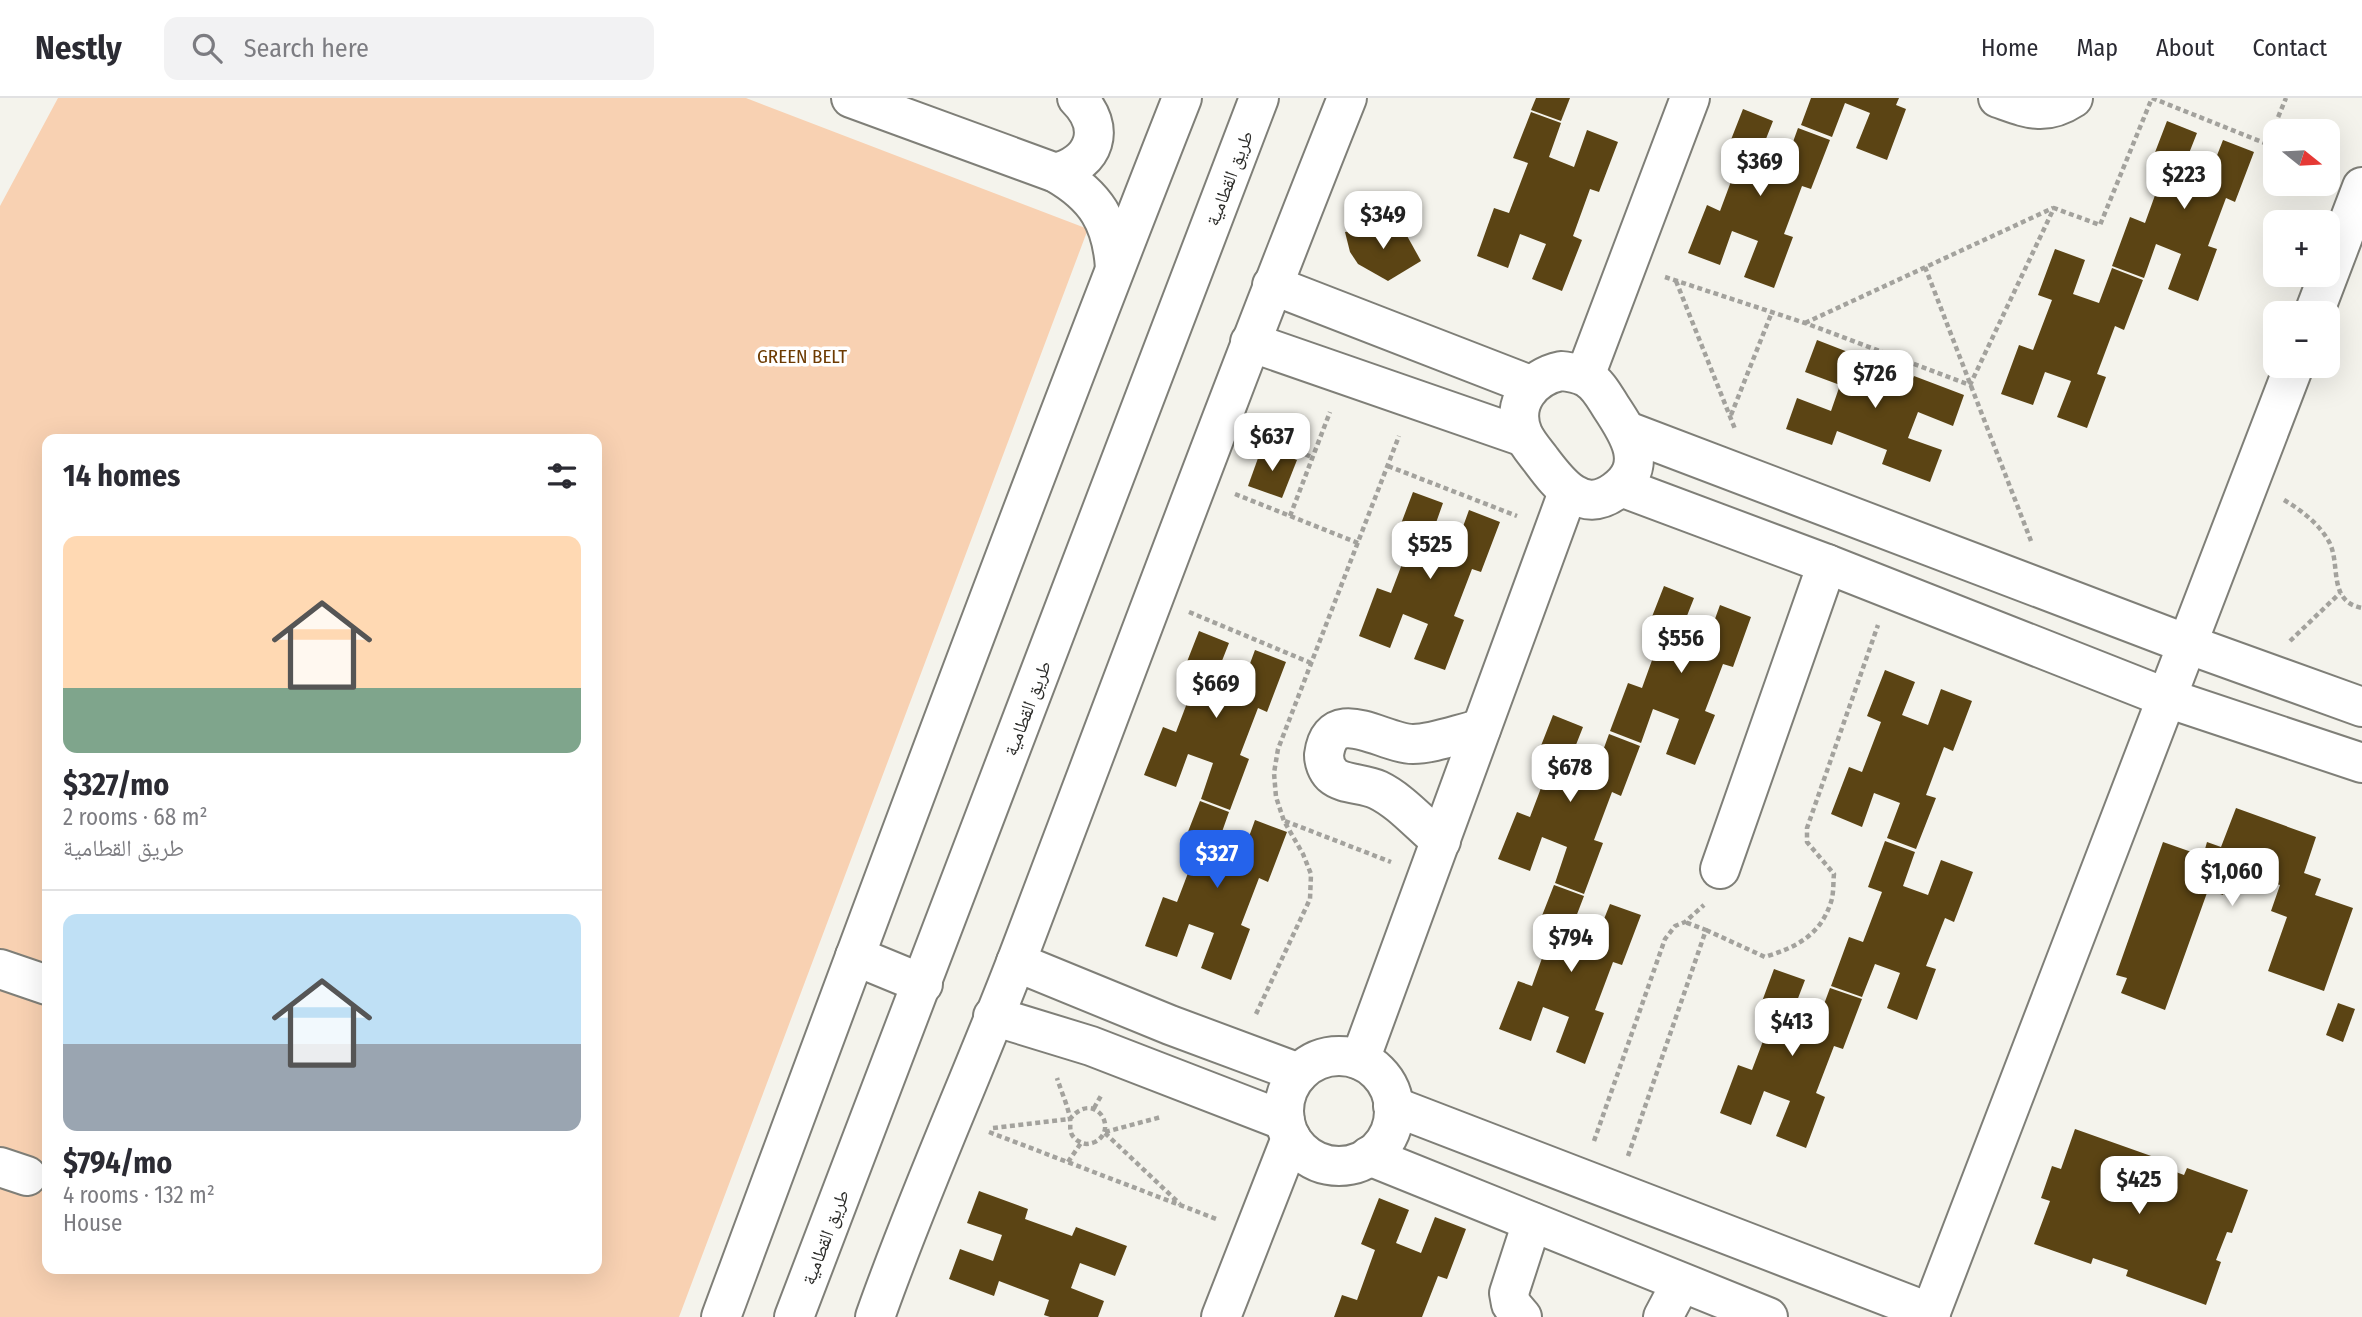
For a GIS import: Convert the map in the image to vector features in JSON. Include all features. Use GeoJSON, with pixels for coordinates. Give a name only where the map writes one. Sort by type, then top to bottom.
{"type":"FeatureCollection","features":[{"type":"Feature","properties":{"kind":"street"},"geometry":{"type":"LineString","coordinates":[[851,98],[1056,173],[1073,183],[1088,196],[1109,229],[1115,268]]}},
{"type":"Feature","properties":{"kind":"street"},"geometry":{"type":"LineString","coordinates":[[1056,173],[1070,170],[1082,161],[1090,150],[1094,136],[1093,121],[1087,108],[1076,98]]}},
{"type":"Feature","properties":{"kind":"street"},"geometry":{"type":"LineString","coordinates":[[1076,98],[1085,98]]}},
{"type":"Feature","properties":{"kind":"street"},"geometry":{"type":"LineString","coordinates":[[721,1317],[1115,268],[1182,98]]}},
{"type":"Feature","properties":{"kind":"street","name":"طريق القطامية"},"geometry":{"type":"LineString","coordinates":[[794,1317],[1259,98]]}},
{"type":"Feature","properties":{"kind":"street"},"geometry":{"type":"LineString","coordinates":[[875,1317],[1016,962],[1250,342],[1347,98]]}},
{"type":"Feature","properties":{"kind":"street"},"geometry":{"type":"LineString","coordinates":[[1585,376],[1690,98]]}},
{"type":"Feature","properties":{"kind":"street"},"geometry":{"type":"LineString","coordinates":[[1998,98],[2041,110],[2054,108],[2073,98]]}},
{"type":"Feature","properties":{"kind":"street"},"geometry":{"type":"LineString","coordinates":[[2319,301],[2362,187]]}},
{"type":"Feature","properties":{"kind":"street"},"geometry":{"type":"LineString","coordinates":[[1272,285],[1530,386]]}},
{"type":"Feature","properties":{"kind":"street"},"geometry":{"type":"LineString","coordinates":[[1250,342],[1524,437]]}},
{"type":"Feature","properties":{"kind":"street"},"geometry":{"type":"LineString","coordinates":[[1561,371],[1585,376],[1600,389],[1632,442],[1633,466],[1628,477],[1621,487],[1610,495],[1597,498],[1584,498],[1560,486],[1524,437],[1519,424],[1523,397],[1530,386],[1540,378],[1561,371]]}},
{"type":"Feature","properties":{"kind":"street"},"geometry":{"type":"LineString","coordinates":[[1393,1106],[1930,1315],[2289,378]]}},
{"type":"Feature","properties":{"kind":"street"},"geometry":{"type":"LineString","coordinates":[[1627,431],[2362,707]]}},
{"type":"Feature","properties":{"kind":"street"},"geometry":{"type":"LineString","coordinates":[[1621,487],[1827,564],[2167,698],[2362,763]]}},
{"type":"Feature","properties":{"kind":"street"},"geometry":{"type":"LineString","coordinates":[[1360,1060],[1568,492]]}},
{"type":"Feature","properties":{"kind":"street"},"geometry":{"type":"LineString","coordinates":[[1720,869],[1827,564]]}},
{"type":"Feature","properties":{"kind":"street"},"geometry":{"type":"LineString","coordinates":[[1441,841],[1378,790],[1332,775],[1324,761],[1326,744],[1336,731],[1352,727],[1398,742],[1415,744],[1481,729]]}},
{"type":"Feature","properties":{"kind":"street"},"geometry":{"type":"LineString","coordinates":[[855,956],[923,984]]}},
{"type":"Feature","properties":{"kind":"street"},"geometry":{"type":"LineString","coordinates":[[1016,962],[1170,1025],[1298,1073]]}},
{"type":"Feature","properties":{"kind":"street"},"geometry":{"type":"LineString","coordinates":[[0,969],[42,983]]}},
{"type":"Feature","properties":{"kind":"street"},"geometry":{"type":"LineString","coordinates":[[993,1016],[1091,1046],[1288,1129],[1301,1150],[1313,1159],[1327,1164],[1341,1166],[1356,1163],[1380,1146],[1393,1120],[1393,1106],[1387,1083],[1371,1066],[1360,1060],[1334,1056],[1309,1065],[1298,1073],[1286,1095],[1288,1129],[1254,1234],[1222,1317]]}},
{"type":"Feature","properties":{"kind":"street"},"geometry":{"type":"LineString","coordinates":[[1369,1156],[1769,1317]]}},
{"type":"Feature","properties":{"kind":"street"},"geometry":{"type":"LineString","coordinates":[[1522,1317],[1511,1304],[1509,1293],[1532,1222]]}},
{"type":"Feature","properties":{"kind":"street"},"geometry":{"type":"LineString","coordinates":[[1663,1317],[1681,1283]]}},
{"type":"Feature","properties":{"kind":"path"},"geometry":{"type":"LineString","coordinates":[[1805,323],[2054,208],[2100,225],[2152,98],[2267,144],[2286,98]]}},
{"type":"Feature","properties":{"kind":"path"},"geometry":{"type":"LineString","coordinates":[[1970,385],[2054,208]]}},
{"type":"Feature","properties":{"kind":"path"},"geometry":{"type":"LineString","coordinates":[[1626,265],[1805,323],[1970,385]]}},
{"type":"Feature","properties":{"kind":"path"},"geometry":{"type":"LineString","coordinates":[[1925,267],[2050,591]]}},
{"type":"Feature","properties":{"kind":"path"},"geometry":{"type":"LineString","coordinates":[[1675,281],[1756,480]]}},
{"type":"Feature","properties":{"kind":"path"},"geometry":{"type":"LineString","coordinates":[[1730,417],[1772,312]]}},
{"type":"Feature","properties":{"kind":"path"},"geometry":{"type":"LineString","coordinates":[[1290,516],[1344,375]]}},
{"type":"Feature","properties":{"kind":"path"},"geometry":{"type":"LineString","coordinates":[[1220,422],[1312,457]]}},
{"type":"Feature","properties":{"kind":"path"},"geometry":{"type":"LineString","coordinates":[[1388,466],[1554,530]]}},
{"type":"Feature","properties":{"kind":"path"},"geometry":{"type":"LineString","coordinates":[[1199,480],[1358,542]]}},
{"type":"Feature","properties":{"kind":"path"},"geometry":{"type":"LineString","coordinates":[[2250,480],[2298,508],[2330,542],[2340,593],[2353,606],[2362,608]]}},
{"type":"Feature","properties":{"kind":"path"},"geometry":{"type":"LineString","coordinates":[[1685,922],[1765,957],[1794,948],[1817,928],[1832,901],[1834,874],[1807,842],[1807,828],[1891,590]]}},
{"type":"Feature","properties":{"kind":"path"},"geometry":{"type":"LineString","coordinates":[[2260,670],[2340,593]]}},
{"type":"Feature","properties":{"kind":"path"},"geometry":{"type":"LineString","coordinates":[[1154,597],[1311,663]]}},
{"type":"Feature","properties":{"kind":"path"},"geometry":{"type":"LineString","coordinates":[[1284,821],[1428,876]]}},
{"type":"Feature","properties":{"kind":"path"},"geometry":{"type":"LineString","coordinates":[[1581,1178],[1665,939],[1675,926],[1685,922],[1704,905],[1720,869]]}},
{"type":"Feature","properties":{"kind":"path"},"geometry":{"type":"LineString","coordinates":[[1616,1192],[1706,930]]}},
{"type":"Feature","properties":{"kind":"path"},"geometry":{"type":"LineString","coordinates":[[1094,1108],[1102,1114],[1106,1123],[1105,1132],[1099,1140],[1090,1144],[1081,1143],[1073,1138],[1070,1119],[1076,1111],[1094,1108]]}},
{"type":"Feature","properties":{"kind":"path"},"geometry":{"type":"LineString","coordinates":[[1070,1119],[981,1129],[1254,1234]]}},
{"type":"Feature","properties":{"kind":"path"},"geometry":{"type":"LineString","coordinates":[[1105,1132],[1183,1207]]}},
{"type":"Feature","properties":{"kind":"path"},"geometry":{"type":"LineString","coordinates":[[1068,1163],[1081,1143]]}},
{"type":"Feature","properties":{"kind":"green space","name":"GREEN BELT"},"geometry":{"type":"Polygon","coordinates":[[[58,98],[746,98],[1088,229],[679,1317],[0,1317],[0,206],[58,98]]]}},
{"type":"Feature","properties":{"kind":"building"},"geometry":{"type":"Polygon","coordinates":[[[1536,98],[1570,98],[1561,121],[1531,110],[1536,98]]]}},
{"type":"Feature","properties":{"kind":"building"},"geometry":{"type":"Polygon","coordinates":[[[1811,98],[1899,98],[1896,105],[1906,109],[1887,160],[1856,148],[1870,113],[1845,103],[1832,137],[1801,125],[1811,98]]]}},
{"type":"Feature","properties":{"kind":"building"},"geometry":{"type":"Polygon","coordinates":[[[1743,109],[1773,121],[1760,154],[1785,164],[1798,128],[1830,140],[1811,189],[1802,186],[1784,234],[1793,237],[1774,288],[1744,277],[1758,241],[1732,231],[1720,265],[1688,253],[1707,205],[1720,211],[1739,160],[1725,155],[1743,109]]]}},
{"type":"Feature","properties":{"kind":"building"},"geometry":{"type":"Polygon","coordinates":[[[1531,112],[1561,123],[1549,157],[1574,167],[1587,130],[1618,142],[1599,192],[1590,189],[1573,236],[1582,240],[1562,291],[1532,279],[1546,244],[1520,234],[1508,268],[1477,256],[1494,208],[1509,213],[1528,163],[1513,158],[1531,112]]]}},
{"type":"Feature","properties":{"kind":"building"},"geometry":{"type":"Polygon","coordinates":[[[2167,121],[2197,133],[2184,166],[2209,176],[2223,140],[2254,152],[2235,202],[2226,198],[2208,246],[2217,249],[2198,301],[2168,289],[2181,254],[2156,244],[2144,278],[2112,266],[2130,217],[2145,223],[2163,173],[2149,168],[2167,121]]]}},
{"type":"Feature","properties":{"kind":"building"},"geometry":{"type":"Polygon","coordinates":[[[1401,225],[1421,261],[1388,281],[1358,264],[1350,252],[1345,232],[1401,225]]]}},
{"type":"Feature","properties":{"kind":"building"},"geometry":{"type":"Polygon","coordinates":[[[2055,249],[2085,260],[2073,294],[2099,303],[2112,268],[2143,280],[2124,330],[2115,326],[2097,374],[2106,377],[2087,428],[2057,417],[2071,381],[2045,372],[2033,405],[2001,394],[2019,345],[2033,350],[2052,300],[2038,295],[2055,249]]]}},
{"type":"Feature","properties":{"kind":"building"},"geometry":{"type":"Polygon","coordinates":[[[1817,340],[1866,359],[1863,369],[1910,386],[1914,376],[1964,395],[1953,426],[1918,412],[1908,438],[1942,450],[1930,482],[1882,464],[1887,450],[1837,431],[1832,445],[1786,429],[1797,398],[1831,411],[1840,385],[1805,372],[1817,340]]]}},
{"type":"Feature","properties":{"kind":"building"},"geometry":{"type":"Polygon","coordinates":[[[1262,447],[1297,460],[1282,498],[1248,486],[1262,447]]]}},
{"type":"Feature","properties":{"kind":"building"},"geometry":{"type":"Polygon","coordinates":[[[1413,492],[1443,503],[1431,537],[1456,546],[1469,510],[1500,522],[1481,572],[1472,569],[1454,616],[1464,620],[1445,670],[1414,659],[1428,624],[1403,614],[1390,648],[1359,636],[1377,588],[1391,593],[1410,543],[1396,537],[1413,492]]]}},
{"type":"Feature","properties":{"kind":"building"},"geometry":{"type":"Polygon","coordinates":[[[1664,586],[1694,598],[1681,631],[1707,641],[1720,605],[1751,617],[1733,667],[1723,664],[1705,711],[1715,715],[1695,765],[1666,754],[1679,719],[1653,709],[1641,743],[1610,731],[1628,683],[1642,688],[1660,638],[1646,632],[1664,586]]]}},
{"type":"Feature","properties":{"kind":"building"},"geometry":{"type":"Polygon","coordinates":[[[1199,631],[1229,643],[1216,676],[1242,685],[1255,650],[1286,662],[1267,712],[1258,708],[1240,755],[1249,759],[1230,810],[1201,799],[1213,763],[1188,754],[1176,787],[1144,775],[1163,727],[1176,732],[1195,682],[1181,677],[1199,631]]]}},
{"type":"Feature","properties":{"kind":"building"},"geometry":{"type":"Polygon","coordinates":[[[1885,670],[1915,682],[1902,715],[1928,725],[1941,689],[1972,701],[1953,751],[1944,747],[1926,795],[1936,798],[1916,849],[1887,838],[1900,803],[1874,793],[1862,827],[1831,814],[1849,767],[1862,772],[1881,722],[1867,716],[1885,670]]]}},
{"type":"Feature","properties":{"kind":"building"},"geometry":{"type":"Polygon","coordinates":[[[1553,715],[1583,727],[1570,760],[1596,770],[1609,734],[1640,746],[1621,796],[1612,792],[1594,840],[1603,843],[1584,894],[1555,883],[1567,847],[1542,837],[1530,871],[1498,859],[1517,812],[1530,817],[1549,767],[1535,761],[1553,715]]]}},
{"type":"Feature","properties":{"kind":"building"},"geometry":{"type":"Polygon","coordinates":[[[1200,801],[1229,812],[1217,846],[1242,856],[1255,820],[1287,832],[1268,882],[1259,878],[1241,925],[1250,929],[1231,980],[1201,968],[1214,933],[1189,924],[1177,957],[1145,946],[1163,897],[1177,902],[1196,852],[1182,847],[1200,801]]]}},
{"type":"Feature","properties":{"kind":"building"},"geometry":{"type":"Polygon","coordinates":[[[2236,808],[2316,837],[2304,873],[2321,879],[2315,895],[2353,908],[2324,991],[2268,971],[2287,917],[2271,911],[2280,885],[2269,881],[2275,865],[2249,855],[2245,867],[2234,863],[2223,895],[2208,890],[2165,1010],[2121,993],[2127,978],[2116,975],[2163,842],[2203,856],[2207,842],[2221,847],[2236,808]]]}},
{"type":"Feature","properties":{"kind":"building"},"geometry":{"type":"Polygon","coordinates":[[[1885,841],[1915,852],[1903,886],[1928,895],[1941,860],[1973,872],[1954,922],[1945,918],[1926,966],[1936,969],[1917,1020],[1887,1008],[1900,973],[1875,964],[1862,997],[1831,986],[1849,937],[1863,942],[1882,892],[1868,887],[1885,841]]]}},
{"type":"Feature","properties":{"kind":"building"},"geometry":{"type":"Polygon","coordinates":[[[1554,885],[1584,896],[1571,930],[1596,939],[1610,904],[1641,915],[1622,965],[1613,962],[1595,1010],[1604,1013],[1585,1064],[1556,1052],[1569,1017],[1543,1007],[1531,1041],[1499,1029],[1518,981],[1532,986],[1550,936],[1536,931],[1554,885]]]}},
{"type":"Feature","properties":{"kind":"building"},"geometry":{"type":"Polygon","coordinates":[[[1774,969],[1805,980],[1792,1014],[1817,1023],[1830,988],[1862,999],[1843,1049],[1834,1046],[1816,1093],[1825,1097],[1806,1148],[1776,1136],[1790,1101],[1764,1091],[1751,1125],[1720,1113],[1738,1065],[1752,1070],[1771,1020],[1757,1015],[1774,969]]]}},
{"type":"Feature","properties":{"kind":"building"},"geometry":{"type":"Polygon","coordinates":[[[2338,1003],[2355,1009],[2343,1042],[2326,1035],[2338,1003]]]}},
{"type":"Feature","properties":{"kind":"building"},"geometry":{"type":"Polygon","coordinates":[[[2075,1129],[2154,1157],[2152,1163],[2184,1175],[2187,1168],[2248,1190],[2232,1233],[2227,1232],[2216,1260],[2221,1262],[2206,1305],[2126,1276],[2128,1270],[2093,1258],[2091,1264],[2034,1244],[2050,1201],[2041,1198],[2052,1166],[2061,1169],[2075,1129]]]}},
{"type":"Feature","properties":{"kind":"building"},"geometry":{"type":"Polygon","coordinates":[[[979,1191],[1028,1209],[1025,1219],[1072,1236],[1076,1227],[1127,1246],[1115,1276],[1080,1263],[1071,1288],[1104,1301],[1098,1317],[1050,1317],[1044,1315],[1049,1300],[999,1281],[994,1296],[949,1279],[960,1249],[993,1261],[1002,1235],[967,1223],[979,1191]]]}},
{"type":"Feature","properties":{"kind":"building"},"geometry":{"type":"Polygon","coordinates":[[[1379,1198],[1409,1210],[1396,1243],[1421,1253],[1435,1217],[1466,1229],[1447,1279],[1438,1276],[1422,1317],[1334,1317],[1342,1295],[1357,1300],[1375,1250],[1361,1244],[1379,1198]]]}}]}
